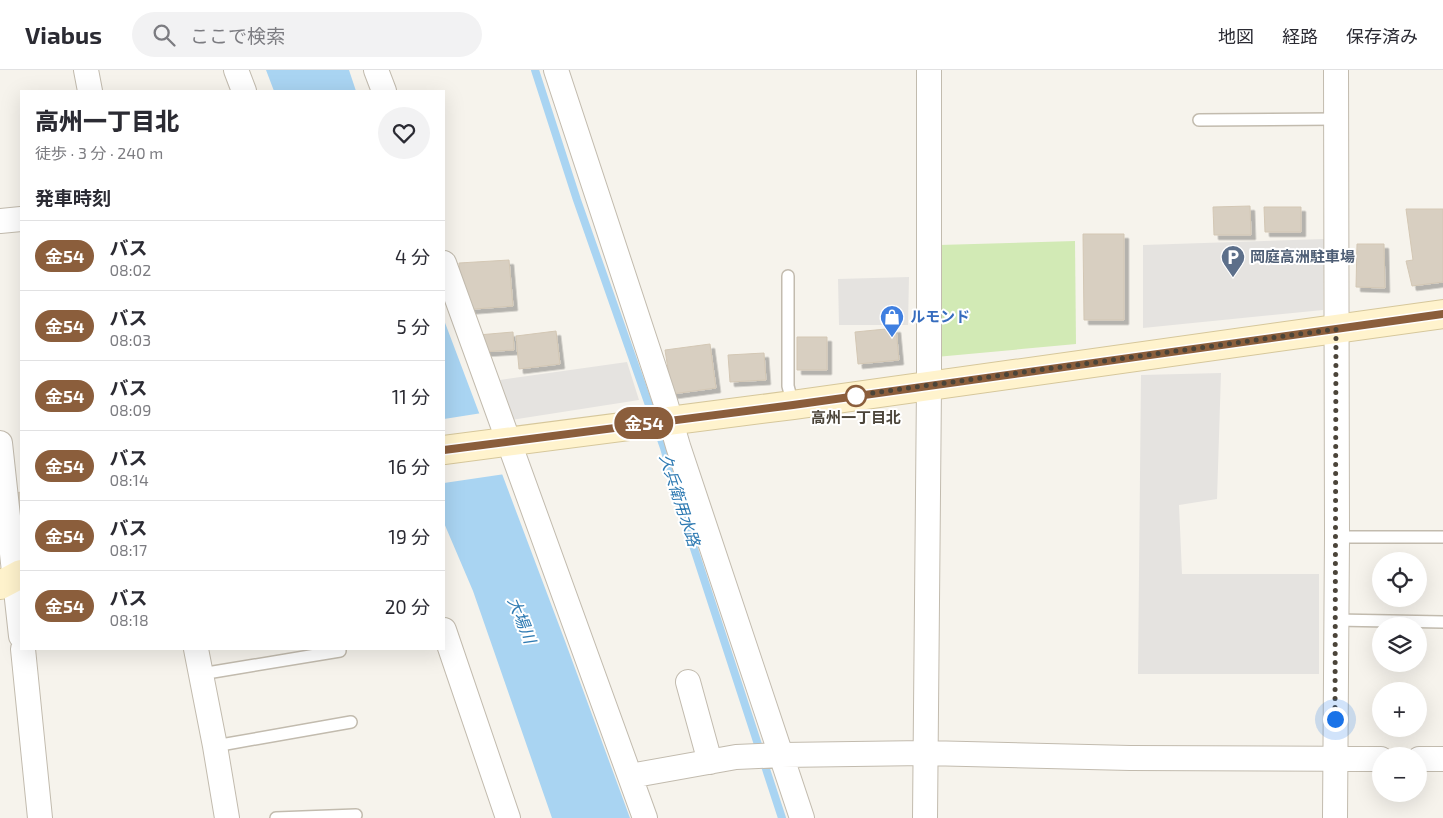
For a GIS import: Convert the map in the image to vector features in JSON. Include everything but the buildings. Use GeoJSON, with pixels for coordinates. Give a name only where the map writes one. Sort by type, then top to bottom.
{"type":"FeatureCollection","features":[{"type":"Feature","properties":{"kind":"street"},"geometry":{"type":"LineString","coordinates":[[86,70],[90,90]]}},
{"type":"Feature","properties":{"kind":"street"},"geometry":{"type":"LineString","coordinates":[[236,70],[244,90]]}},
{"type":"Feature","properties":{"kind":"street"},"geometry":{"type":"LineString","coordinates":[[376,70],[384,90]]}},
{"type":"Feature","properties":{"kind":"street"},"geometry":{"type":"LineString","coordinates":[[556,70],[678,446],[802,818]]}},
{"type":"Feature","properties":{"kind":"street"},"geometry":{"type":"LineString","coordinates":[[925,818],[929,386],[929,70]]}},
{"type":"Feature","properties":{"kind":"street"},"geometry":{"type":"LineString","coordinates":[[1335,818],[1337,537],[1336,70]]}},
{"type":"Feature","properties":{"kind":"street"},"geometry":{"type":"LineString","coordinates":[[0,221],[20,219]]}},
{"type":"Feature","properties":{"kind":"street"},"geometry":{"type":"LineString","coordinates":[[445,266],[502,443],[646,818]]}},
{"type":"Feature","properties":{"kind":"street"},"geometry":{"type":"LineString","coordinates":[[445,450],[793,405],[1443,314]]}},
{"type":"Feature","properties":{"kind":"street"},"geometry":{"type":"LineString","coordinates":[[0,443],[12,579],[20,630]]}},
{"type":"Feature","properties":{"kind":"street"},"geometry":{"type":"LineString","coordinates":[[445,633],[508,818]]}},
{"type":"Feature","properties":{"kind":"street"},"geometry":{"type":"LineString","coordinates":[[22,650],[40,818]]}},
{"type":"Feature","properties":{"kind":"street"},"geometry":{"type":"LineString","coordinates":[[196,650],[227,818]]}},
{"type":"Feature","properties":{"kind":"street"},"geometry":{"type":"LineString","coordinates":[[688,682],[710,762]]}},
{"type":"Feature","properties":{"kind":"street"},"geometry":{"type":"LineString","coordinates":[[630,776],[736,757],[782,755],[925,753],[1130,758],[1372,759]]}},
{"type":"Feature","properties":{"kind":"street"},"geometry":{"type":"LineString","coordinates":[[1427,759],[1443,759]]}},
{"type":"Feature","properties":{"kind":"lane"},"geometry":{"type":"LineString","coordinates":[[1199,120],[1336,119]]}},
{"type":"Feature","properties":{"kind":"lane"},"geometry":{"type":"LineString","coordinates":[[788,276],[788,386],[793,405]]}},
{"type":"Feature","properties":{"kind":"lane"},"geometry":{"type":"LineString","coordinates":[[1337,537],[1443,537]]}},
{"type":"Feature","properties":{"kind":"lane"},"geometry":{"type":"LineString","coordinates":[[1336,620],[1443,622]]}},
{"type":"Feature","properties":{"kind":"lane"},"geometry":{"type":"LineString","coordinates":[[201,674],[340,651]]}},
{"type":"Feature","properties":{"kind":"lane"},"geometry":{"type":"LineString","coordinates":[[215,746],[351,722]]}},
{"type":"Feature","properties":{"kind":"lane"},"geometry":{"type":"LineString","coordinates":[[276,818],[356,815]]}},
{"type":"Feature","properties":{"kind":"green space"},"geometry":{"type":"Polygon","coordinates":[[[1075,241],[1076,344],[936,357],[939,245],[1075,241]]]}},
{"type":"Feature","properties":{"kind":"shaded area","name":"岡庭高洲駐車場"},"geometry":{"type":"Polygon","coordinates":[[[1324,239],[1323,310],[1143,328],[1143,245],[1324,239]]]}},
{"type":"Feature","properties":{"kind":"shaded area"},"geometry":{"type":"Polygon","coordinates":[[[909,277],[908,325],[839,325],[838,279],[909,277]]]}},
{"type":"Feature","properties":{"kind":"shaded area"},"geometry":{"type":"Polygon","coordinates":[[[627,362],[639,400],[511,420],[500,380],[627,362]]]}},
{"type":"Feature","properties":{"kind":"shaded area"},"geometry":{"type":"Polygon","coordinates":[[[1221,373],[1217,499],[1179,505],[1182,574],[1319,574],[1319,674],[1138,674],[1141,375],[1221,373]]]}},
{"type":"Feature","properties":{"kind":"water"},"geometry":{"type":"Polygon","coordinates":[[[266,70],[349,70],[356,90],[274,90],[266,70]]]}},
{"type":"Feature","properties":{"kind":"water","name":"大場川"},"geometry":{"type":"Polygon","coordinates":[[[445,323],[630,818],[552,818],[473,591],[445,525],[445,323]]]}},
{"type":"Feature","properties":{"kind":"pier"},"geometry":{"type":"Polygon","coordinates":[[[482,413],[505,474],[445,483],[445,419],[482,413]]]}},
{"type":"Feature","properties":{"kind":"waterway","name":"久兵衛用水路"},"geometry":{"type":"LineString","coordinates":[[535,70],[577,200],[664,448],[685,521],[782,818]]}},
{"type":"Feature","properties":{"kind":"bus line","name":"金54"},"geometry":{"type":"LineString","coordinates":[[445,450],[793,405],[1443,314]]}},
{"type":"Feature","properties":{"kind":"place","name":"岡庭高洲駐車場"},"geometry":{"type":"Point","coordinates":[1233,278]}},
{"type":"Feature","properties":{"kind":"place","name":"ルモンド"},"geometry":{"type":"Point","coordinates":[892,338]}},
{"type":"Feature","properties":{"kind":"place","name":"高州一丁目北"},"geometry":{"type":"Point","coordinates":[856,396]}},
{"type":"Feature","properties":{"kind":"route"},"geometry":{"type":"LineString","coordinates":[[856,396],[851,396],[1336,329],[1337,537],[1335,719]]}}]}
